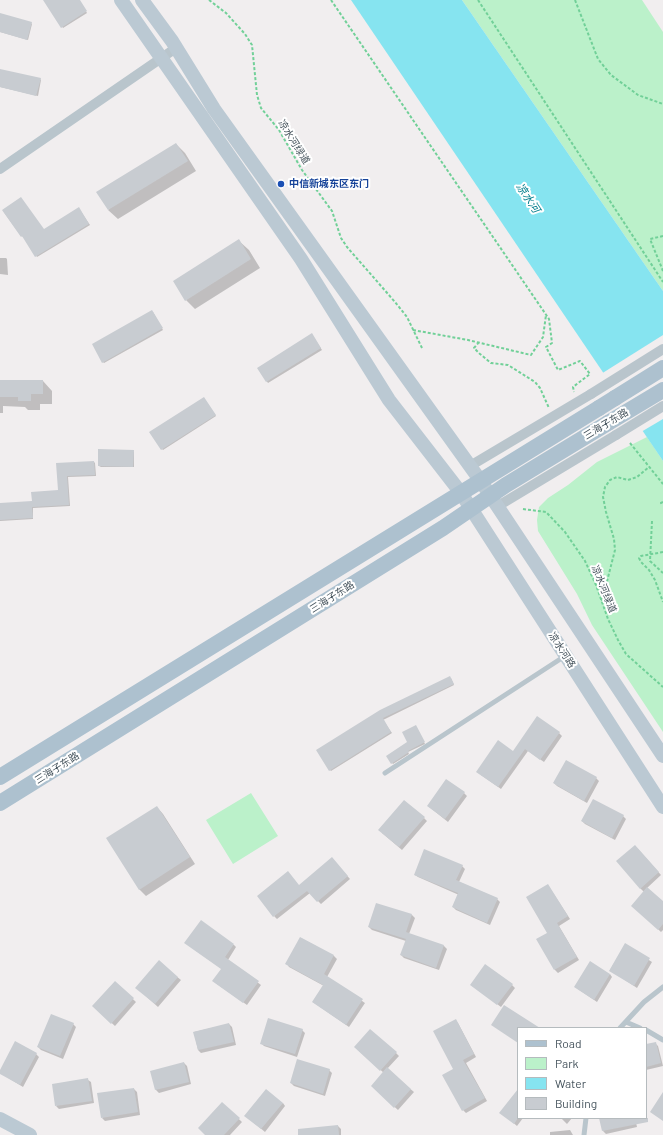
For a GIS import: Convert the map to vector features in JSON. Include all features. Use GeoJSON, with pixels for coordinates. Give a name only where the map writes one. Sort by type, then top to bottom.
{"type":"FeatureCollection","features":[{"type":"Feature","properties":{"kind":"main road","name":"三海子东路"},"geometry":{"type":"LineString","coordinates":[[0,777],[461,494],[589,399],[615,398],[663,368]]}},
{"type":"Feature","properties":{"kind":"main road","name":"三海子东路"},"geometry":{"type":"LineString","coordinates":[[0,803],[443,528],[471,509],[494,501],[506,484],[612,432],[624,414],[663,390]]}},
{"type":"Feature","properties":{"kind":"street","name":"凉水河路"},"geometry":{"type":"LineString","coordinates":[[121,0],[301,259],[389,400],[461,494],[663,807]]}},
{"type":"Feature","properties":{"kind":"street"},"geometry":{"type":"LineString","coordinates":[[142,0],[172,41],[214,109],[480,480],[663,756]]}},
{"type":"Feature","properties":{"kind":"street"},"geometry":{"type":"LineString","coordinates":[[0,169],[176,48]]}},
{"type":"Feature","properties":{"kind":"street"},"geometry":{"type":"LineString","coordinates":[[470,466],[589,399],[663,348]]}},
{"type":"Feature","properties":{"kind":"street"},"geometry":{"type":"LineString","coordinates":[[612,432],[663,406]]}},
{"type":"Feature","properties":{"kind":"street"},"geometry":{"type":"LineString","coordinates":[[0,1118],[30,1135]]}},
{"type":"Feature","properties":{"kind":"lane"},"geometry":{"type":"LineString","coordinates":[[385,773],[566,655]]}},
{"type":"Feature","properties":{"kind":"lane"},"geometry":{"type":"LineString","coordinates":[[621,1027],[644,1002],[663,987]]}},
{"type":"Feature","properties":{"kind":"lane"},"geometry":{"type":"LineString","coordinates":[[626,1022],[638,1027]]}},
{"type":"Feature","properties":{"kind":"lane"},"geometry":{"type":"LineString","coordinates":[[647,1031],[663,1040]]}},
{"type":"Feature","properties":{"kind":"lane"},"geometry":{"type":"LineString","coordinates":[[584,1135],[586,1119]]}},
{"type":"Feature","properties":{"kind":"path","name":"凉水河绿道"},"geometry":{"type":"LineString","coordinates":[[209,0],[226,13],[245,34],[252,45],[257,95],[260,108],[279,130],[302,170],[332,211],[341,238],[347,247],[407,317],[422,348]]}},
{"type":"Feature","properties":{"kind":"path"},"geometry":{"type":"LineString","coordinates":[[331,0],[546,314],[549,319],[552,343],[546,347],[558,370],[580,361],[590,374],[573,387],[573,390],[589,399]]}},
{"type":"Feature","properties":{"kind":"path"},"geometry":{"type":"LineString","coordinates":[[478,0],[663,282]]}},
{"type":"Feature","properties":{"kind":"path"},"geometry":{"type":"LineString","coordinates":[[575,0],[598,59],[611,75],[638,95],[663,104]]}},
{"type":"Feature","properties":{"kind":"path"},"geometry":{"type":"LineString","coordinates":[[663,236],[650,239],[663,271]]}},
{"type":"Feature","properties":{"kind":"path"},"geometry":{"type":"LineString","coordinates":[[413,330],[479,342],[531,355],[543,337],[546,314]]}},
{"type":"Feature","properties":{"kind":"path"},"geometry":{"type":"LineString","coordinates":[[479,342],[474,348],[491,362],[508,365],[535,382],[540,388],[550,409]]}},
{"type":"Feature","properties":{"kind":"path"},"geometry":{"type":"LineString","coordinates":[[630,443],[663,484]]}},
{"type":"Feature","properties":{"kind":"path"},"geometry":{"type":"LineString","coordinates":[[602,602],[615,550],[614,539],[603,497],[605,487],[610,480],[617,477],[628,480],[637,477],[649,467]]}},
{"type":"Feature","properties":{"kind":"path","name":"凉水河绿道"},"geometry":{"type":"LineString","coordinates":[[523,509],[546,512],[565,532],[585,561],[596,585],[614,633],[626,654],[663,687]]}},
{"type":"Feature","properties":{"kind":"path"},"geometry":{"type":"LineString","coordinates":[[652,522],[650,561],[663,573]]}},
{"type":"Feature","properties":{"kind":"path"},"geometry":{"type":"LineString","coordinates":[[663,552],[641,556],[639,558],[655,580],[663,602]]}},
{"type":"Feature","properties":{"kind":"green space"},"geometry":{"type":"Polygon","coordinates":[[[462,0],[642,0],[663,32],[663,291],[462,0]]]}},
{"type":"Feature","properties":{"kind":"green space"},"geometry":{"type":"Polygon","coordinates":[[[647,437],[663,461],[663,732],[592,625],[577,594],[538,531],[537,520],[539,507],[548,498],[568,485],[597,462],[647,437]]]}},
{"type":"Feature","properties":{"kind":"green space"},"geometry":{"type":"Polygon","coordinates":[[[251,793],[278,836],[233,864],[206,820],[251,793]]]}},
{"type":"Feature","properties":{"kind":"water","name":"凉水河"},"geometry":{"type":"Polygon","coordinates":[[[351,0],[462,0],[663,291],[663,461],[351,0]]]}},
{"type":"Feature","properties":{"kind":"pier"},"geometry":{"type":"Polygon","coordinates":[[[663,335],[663,419],[641,432],[601,374],[663,335]]]}},
{"type":"Feature","properties":{"kind":"building"},"geometry":{"type":"Polygon","coordinates":[[[43,0],[80,0],[87,11],[61,28],[43,0]]]}},
{"type":"Feature","properties":{"kind":"building"},"geometry":{"type":"Polygon","coordinates":[[[0,13],[32,22],[27,40],[0,32],[0,13]]]}},
{"type":"Feature","properties":{"kind":"building"},"geometry":{"type":"Polygon","coordinates":[[[0,69],[41,78],[36,96],[0,87],[0,69]]]}},
{"type":"Feature","properties":{"kind":"building"},"geometry":{"type":"Polygon","coordinates":[[[176,143],[188,161],[108,210],[96,192],[176,143]]]}},
{"type":"Feature","properties":{"kind":"building"},"geometry":{"type":"Polygon","coordinates":[[[21,197],[44,229],[79,207],[89,224],[35,257],[22,236],[21,237],[2,210],[21,197]]]}},
{"type":"Feature","properties":{"kind":"building"},"geometry":{"type":"Polygon","coordinates":[[[239,239],[251,259],[185,301],[173,281],[239,239]]]}},
{"type":"Feature","properties":{"kind":"building"},"geometry":{"type":"Polygon","coordinates":[[[152,310],[163,328],[102,363],[92,344],[152,310]]]}},
{"type":"Feature","properties":{"kind":"building"},"geometry":{"type":"Polygon","coordinates":[[[312,333],[321,348],[266,382],[257,368],[312,333]]]}},
{"type":"Feature","properties":{"kind":"building"},"geometry":{"type":"Polygon","coordinates":[[[0,380],[43,380],[43,394],[31,394],[31,401],[18,401],[18,397],[0,397],[0,380]]]}},
{"type":"Feature","properties":{"kind":"building"},"geometry":{"type":"Polygon","coordinates":[[[204,397],[216,415],[161,450],[149,432],[204,397]]]}},
{"type":"Feature","properties":{"kind":"building"},"geometry":{"type":"Polygon","coordinates":[[[98,449],[134,450],[133,467],[98,466],[98,449]]]}},
{"type":"Feature","properties":{"kind":"building"},"geometry":{"type":"Polygon","coordinates":[[[94,461],[95,475],[67,476],[69,505],[32,507],[33,518],[0,520],[0,503],[32,501],[31,492],[58,490],[56,463],[94,461]]]}},
{"type":"Feature","properties":{"kind":"building"},"geometry":{"type":"Polygon","coordinates":[[[450,676],[454,684],[383,718],[391,732],[329,771],[316,750],[380,710],[450,676]]]}},
{"type":"Feature","properties":{"kind":"building"},"geometry":{"type":"Polygon","coordinates":[[[537,716],[560,732],[540,760],[525,749],[498,787],[476,772],[498,740],[513,751],[537,716]]]}},
{"type":"Feature","properties":{"kind":"building"},"geometry":{"type":"Polygon","coordinates":[[[416,725],[425,742],[408,751],[409,752],[391,764],[386,756],[407,742],[402,732],[416,725]]]}},
{"type":"Feature","properties":{"kind":"building"},"geometry":{"type":"Polygon","coordinates":[[[566,760],[597,777],[584,801],[553,783],[566,760]]]}},
{"type":"Feature","properties":{"kind":"building"},"geometry":{"type":"Polygon","coordinates":[[[446,779],[465,792],[445,819],[427,806],[446,779]]]}},
{"type":"Feature","properties":{"kind":"building"},"geometry":{"type":"Polygon","coordinates":[[[593,799],[624,815],[612,838],[581,821],[593,799]]]}},
{"type":"Feature","properties":{"kind":"building"},"geometry":{"type":"Polygon","coordinates":[[[404,800],[425,817],[399,847],[378,830],[404,800]]]}},
{"type":"Feature","properties":{"kind":"building"},"geometry":{"type":"Polygon","coordinates":[[[157,806],[190,857],[139,890],[106,838],[157,806]]]}},
{"type":"Feature","properties":{"kind":"building"},"geometry":{"type":"Polygon","coordinates":[[[635,845],[659,872],[640,889],[616,861],[635,845]]]}},
{"type":"Feature","properties":{"kind":"building"},"geometry":{"type":"Polygon","coordinates":[[[424,849],[463,865],[456,880],[498,898],[487,923],[452,907],[458,893],[414,875],[424,849]]]}},
{"type":"Feature","properties":{"kind":"building"},"geometry":{"type":"Polygon","coordinates":[[[332,857],[348,876],[317,902],[307,891],[273,917],[257,896],[288,871],[299,885],[332,857]]]}},
{"type":"Feature","properties":{"kind":"building"},"geometry":{"type":"Polygon","coordinates":[[[548,884],[568,916],[557,923],[577,957],[554,970],[536,939],[547,933],[526,897],[548,884]]]}},
{"type":"Feature","properties":{"kind":"building"},"geometry":{"type":"Polygon","coordinates":[[[647,887],[663,901],[663,924],[658,930],[631,906],[647,887]]]}},
{"type":"Feature","properties":{"kind":"building"},"geometry":{"type":"Polygon","coordinates":[[[376,903],[412,914],[406,932],[444,945],[436,968],[400,955],[406,939],[368,927],[376,903]]]}},
{"type":"Feature","properties":{"kind":"building"},"geometry":{"type":"Polygon","coordinates":[[[201,920],[234,944],[225,957],[259,981],[243,1003],[212,981],[221,969],[184,943],[201,920]]]}},
{"type":"Feature","properties":{"kind":"building"},"geometry":{"type":"Polygon","coordinates":[[[300,937],[334,955],[324,974],[363,999],[346,1025],[312,1002],[323,985],[285,964],[300,937]]]}},
{"type":"Feature","properties":{"kind":"building"},"geometry":{"type":"Polygon","coordinates":[[[625,943],[650,958],[634,986],[609,971],[625,943]]]}},
{"type":"Feature","properties":{"kind":"building"},"geometry":{"type":"Polygon","coordinates":[[[159,960],[178,977],[155,1004],[135,988],[159,960]]]}},
{"type":"Feature","properties":{"kind":"building"},"geometry":{"type":"Polygon","coordinates":[[[590,961],[610,974],[594,1000],[574,987],[590,961]]]}},
{"type":"Feature","properties":{"kind":"building"},"geometry":{"type":"Polygon","coordinates":[[[485,964],[513,984],[497,1005],[470,985],[485,964]]]}},
{"type":"Feature","properties":{"kind":"building"},"geometry":{"type":"Polygon","coordinates":[[[115,981],[134,998],[111,1024],[92,1006],[115,981]]]}},
{"type":"Feature","properties":{"kind":"building"},"geometry":{"type":"Polygon","coordinates":[[[504,1005],[538,1027],[517,1027],[517,1042],[491,1025],[504,1005]]]}},
{"type":"Feature","properties":{"kind":"building"},"geometry":{"type":"Polygon","coordinates":[[[51,1014],[74,1023],[60,1056],[37,1047],[51,1014]]]}},
{"type":"Feature","properties":{"kind":"building"},"geometry":{"type":"Polygon","coordinates":[[[268,1018],[303,1029],[295,1054],[260,1044],[268,1018]]]}},
{"type":"Feature","properties":{"kind":"building"},"geometry":{"type":"Polygon","coordinates":[[[456,1019],[474,1054],[463,1060],[485,1098],[462,1111],[442,1075],[453,1069],[433,1031],[456,1019]]]}},
{"type":"Feature","properties":{"kind":"building"},"geometry":{"type":"Polygon","coordinates":[[[229,1023],[234,1042],[198,1050],[193,1032],[229,1023]]]}},
{"type":"Feature","properties":{"kind":"building"},"geometry":{"type":"Polygon","coordinates":[[[370,1029],[397,1052],[380,1071],[354,1047],[370,1029]]]}},
{"type":"Feature","properties":{"kind":"building"},"geometry":{"type":"Polygon","coordinates":[[[15,1041],[37,1053],[20,1085],[0,1074],[0,1070],[15,1041]]]}},
{"type":"Feature","properties":{"kind":"building"},"geometry":{"type":"Polygon","coordinates":[[[656,1042],[661,1063],[647,1067],[647,1044],[656,1042]]]}},
{"type":"Feature","properties":{"kind":"building"},"geometry":{"type":"Polygon","coordinates":[[[297,1059],[330,1069],[323,1094],[290,1083],[297,1059]]]}},
{"type":"Feature","properties":{"kind":"building"},"geometry":{"type":"Polygon","coordinates":[[[184,1062],[189,1082],[155,1090],[150,1071],[184,1062]]]}},
{"type":"Feature","properties":{"kind":"building"},"geometry":{"type":"Polygon","coordinates":[[[387,1067],[411,1089],[394,1108],[371,1086],[387,1067]]]}},
{"type":"Feature","properties":{"kind":"building"},"geometry":{"type":"Polygon","coordinates":[[[88,1078],[92,1101],[55,1106],[52,1084],[88,1078]]]}},
{"type":"Feature","properties":{"kind":"building"},"geometry":{"type":"Polygon","coordinates":[[[134,1088],[138,1112],[101,1118],[97,1093],[134,1088]]]}},
{"type":"Feature","properties":{"kind":"building"},"geometry":{"type":"Polygon","coordinates":[[[266,1089],[283,1103],[261,1129],[244,1116],[266,1089]]]}},
{"type":"Feature","properties":{"kind":"building"},"geometry":{"type":"Polygon","coordinates":[[[517,1090],[517,1119],[514,1124],[499,1113],[517,1090]]]}},
{"type":"Feature","properties":{"kind":"building"},"geometry":{"type":"Polygon","coordinates":[[[663,1092],[663,1121],[650,1112],[663,1092]]]}},
{"type":"Feature","properties":{"kind":"building"},"geometry":{"type":"Polygon","coordinates":[[[222,1102],[240,1118],[224,1135],[205,1135],[198,1128],[222,1102]]]}},
{"type":"Feature","properties":{"kind":"building"},"geometry":{"type":"Polygon","coordinates":[[[648,1118],[648,1122],[602,1131],[599,1119],[648,1118]]]}},
{"type":"Feature","properties":{"kind":"building"},"geometry":{"type":"Polygon","coordinates":[[[338,1125],[339,1135],[298,1135],[298,1129],[338,1125]]]}},
{"type":"Feature","properties":{"kind":"place","name":"中信新城东区东门"},"geometry":{"type":"Point","coordinates":[281,184]}}]}
